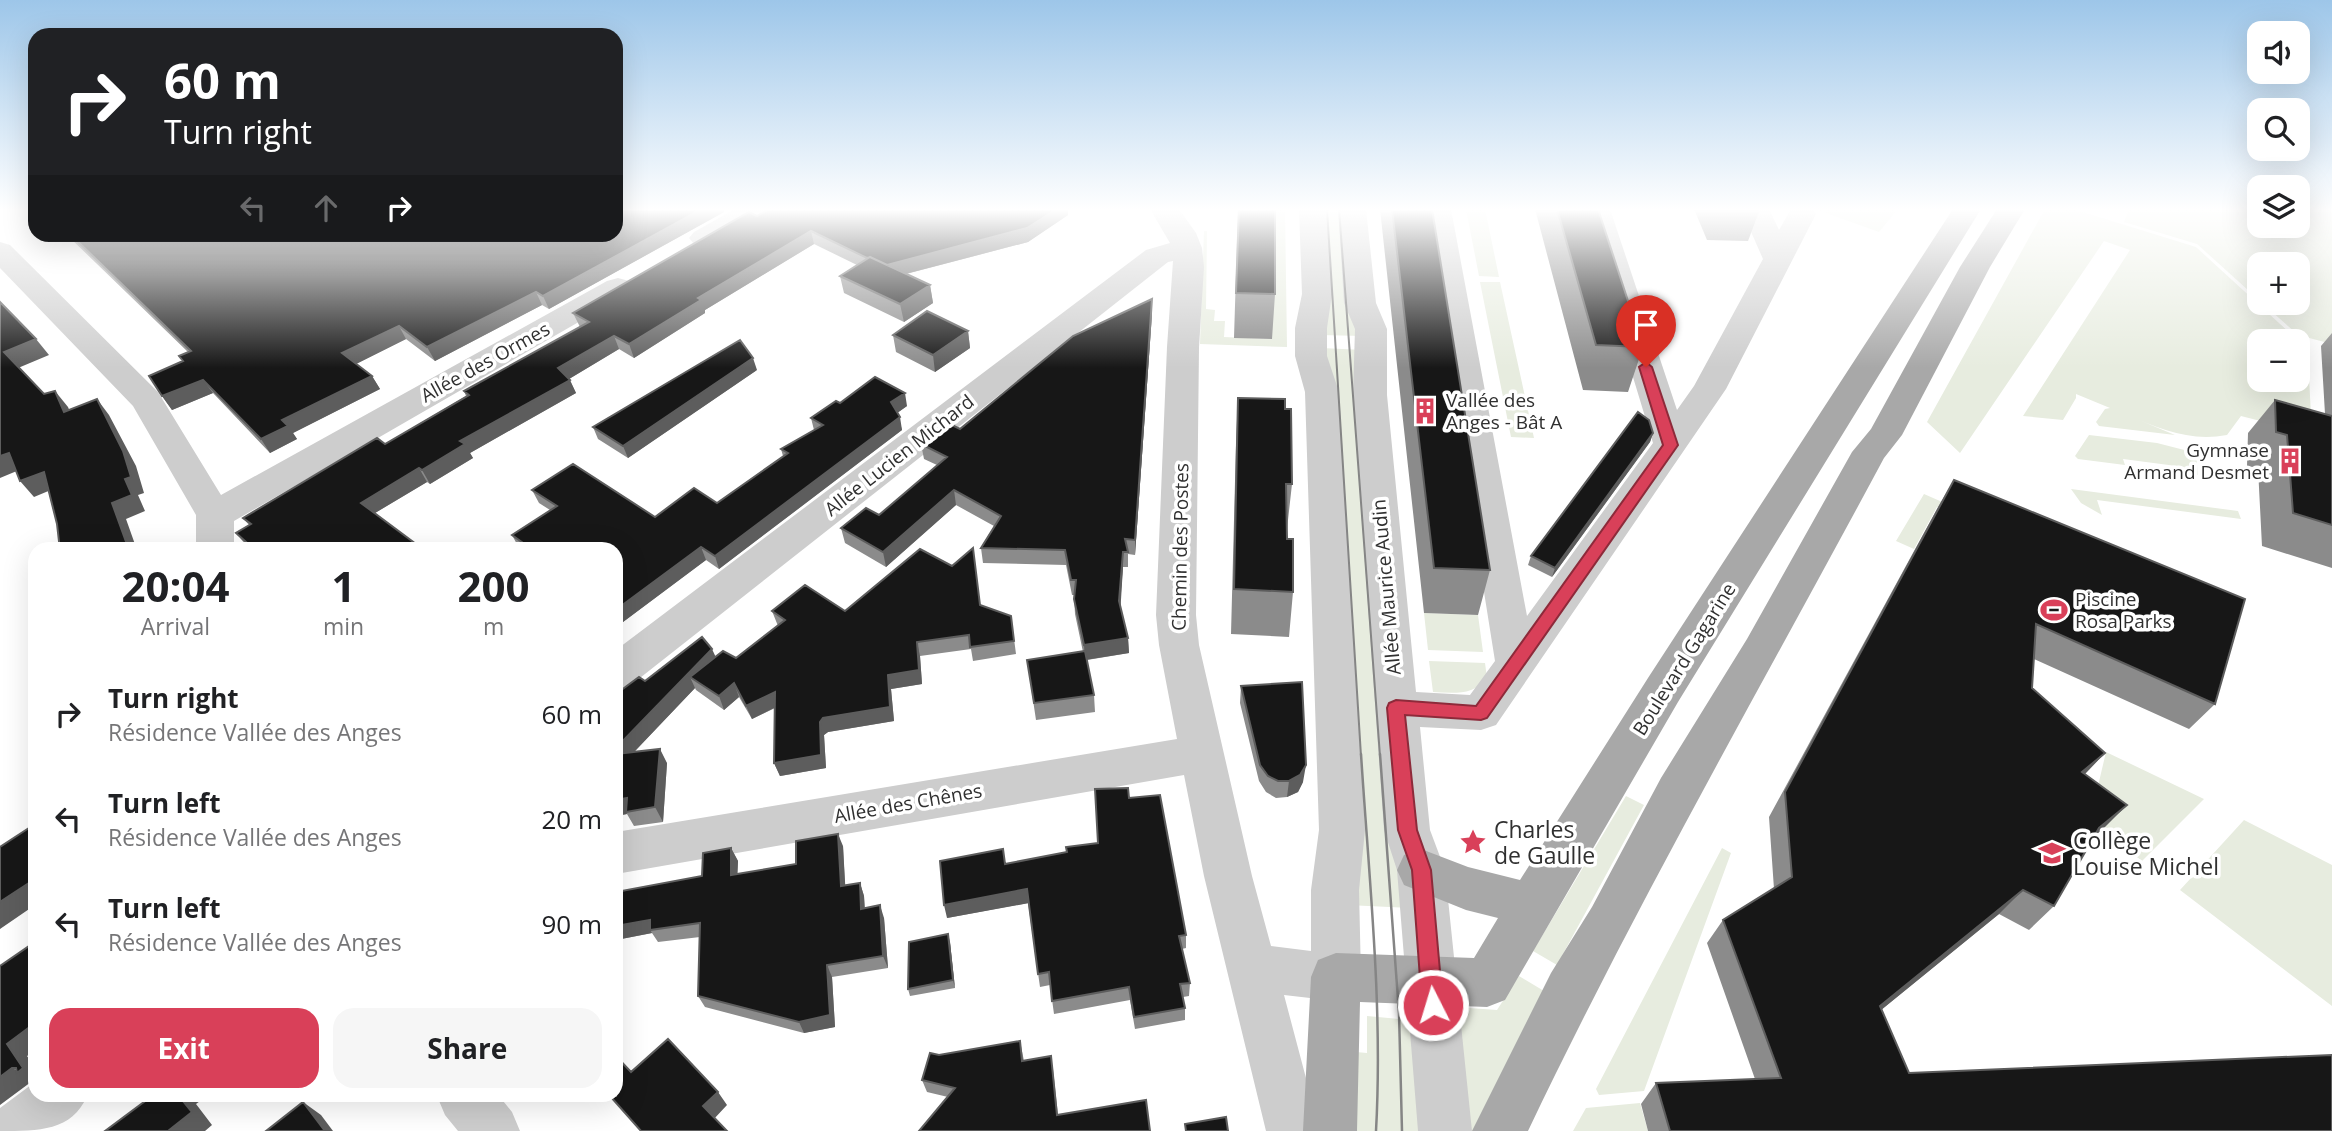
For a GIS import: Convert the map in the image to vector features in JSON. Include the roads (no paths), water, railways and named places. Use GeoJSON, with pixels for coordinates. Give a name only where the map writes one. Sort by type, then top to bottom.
{"type":"FeatureCollection","features":[{"type":"Feature","properties":{"kind":"main road","name":"Boulevard Gagarine"},"geometry":{"type":"LineString","coordinates":[[1336,976],[1395,981],[1488,983],[1531,905],[1693,641],[1934,262]]}},
{"type":"Feature","properties":{"kind":"main road"},"geometry":{"type":"LineString","coordinates":[[1499,1131],[1569,990],[1609,923],[1677,792],[1761,649],[1870,452],[1885,435],[1978,262]]}},
{"type":"Feature","properties":{"kind":"main road"},"geometry":{"type":"LineString","coordinates":[[1421,870],[1466,888],[1531,905]]}},
{"type":"Feature","properties":{"kind":"main road"},"geometry":{"type":"LineString","coordinates":[[1330,1131],[1336,976]]}},
{"type":"Feature","properties":{"kind":"street"},"geometry":{"type":"LineString","coordinates":[[11,262],[146,400],[215,532]]}},
{"type":"Feature","properties":{"kind":"street","name":"Allée Lucien Michard"},"geometry":{"type":"LineString","coordinates":[[623,668],[1150,262]]}},
{"type":"Feature","properties":{"kind":"street","name":"Chemin des Postes"},"geometry":{"type":"LineString","coordinates":[[1188,262],[1183,347],[1176,615],[1179,645],[1201,755],[1293,1131]]}},
{"type":"Feature","properties":{"kind":"street"},"geometry":{"type":"LineString","coordinates":[[1252,968],[1336,976],[1335,890],[1342,830],[1322,392],[1311,356],[1311,328],[1317,294],[1315,262]]}},
{"type":"Feature","properties":{"kind":"street","name":"Allée Maurice Audin"},"geometry":{"type":"LineString","coordinates":[[1356,262],[1360,303],[1371,329],[1370,395],[1407,830],[1421,870],[1445,1131]]}},
{"type":"Feature","properties":{"kind":"street"},"geometry":{"type":"LineString","coordinates":[[1446,262],[1516,666]]}},
{"type":"Feature","properties":{"kind":"street"},"geometry":{"type":"LineString","coordinates":[[1613,262],[1671,445]]}},
{"type":"Feature","properties":{"kind":"street"},"geometry":{"type":"LineString","coordinates":[[1396,708],[1481,713],[1709,389],[1777,262]]}},
{"type":"Feature","properties":{"kind":"street","name":"Allée des Ormes"},"geometry":{"type":"LineString","coordinates":[[215,532],[647,270]]}},
{"type":"Feature","properties":{"kind":"street","name":"Allée des Chênes"},"geometry":{"type":"LineString","coordinates":[[623,852],[1152,761],[1201,755]]}},
{"type":"Feature","properties":{"kind":"street"},"geometry":{"type":"LineString","coordinates":[[14,1131],[52,1102]]}},
{"type":"Feature","properties":{"kind":"street"},"geometry":{"type":"LineString","coordinates":[[469,1102],[493,1131]]}},
{"type":"Feature","properties":{"kind":"tram line"},"geometry":{"type":"LineString","coordinates":[[1330,262],[1361,756]]}},
{"type":"Feature","properties":{"kind":"tram line"},"geometry":{"type":"LineString","coordinates":[[1343,262],[1380,756]]}},
{"type":"Feature","properties":{"kind":"tram line"},"geometry":{"type":"LineString","coordinates":[[1361,754],[1378,1037],[1376,1131]]}},
{"type":"Feature","properties":{"kind":"tram line"},"geometry":{"type":"LineString","coordinates":[[1380,754],[1399,1013],[1402,1131]]}},
{"type":"Feature","properties":{"kind":"place","name":"Vallée des Anges - Bât A"},"geometry":{"type":"Point","coordinates":[1425,411]}},
{"type":"Feature","properties":{"kind":"place","name":"Gymnase Armand Desmet"},"geometry":{"type":"Point","coordinates":[2290,461]}},
{"type":"Feature","properties":{"kind":"place","name":"Piscine Rosa Parks"},"geometry":{"type":"Point","coordinates":[2054,610]}},
{"type":"Feature","properties":{"kind":"place","name":"Charles de Gaulle"},"geometry":{"type":"Point","coordinates":[1473,842]}},
{"type":"Feature","properties":{"kind":"place","name":"Collège Louise Michel"},"geometry":{"type":"Point","coordinates":[2052,853]}}]}
